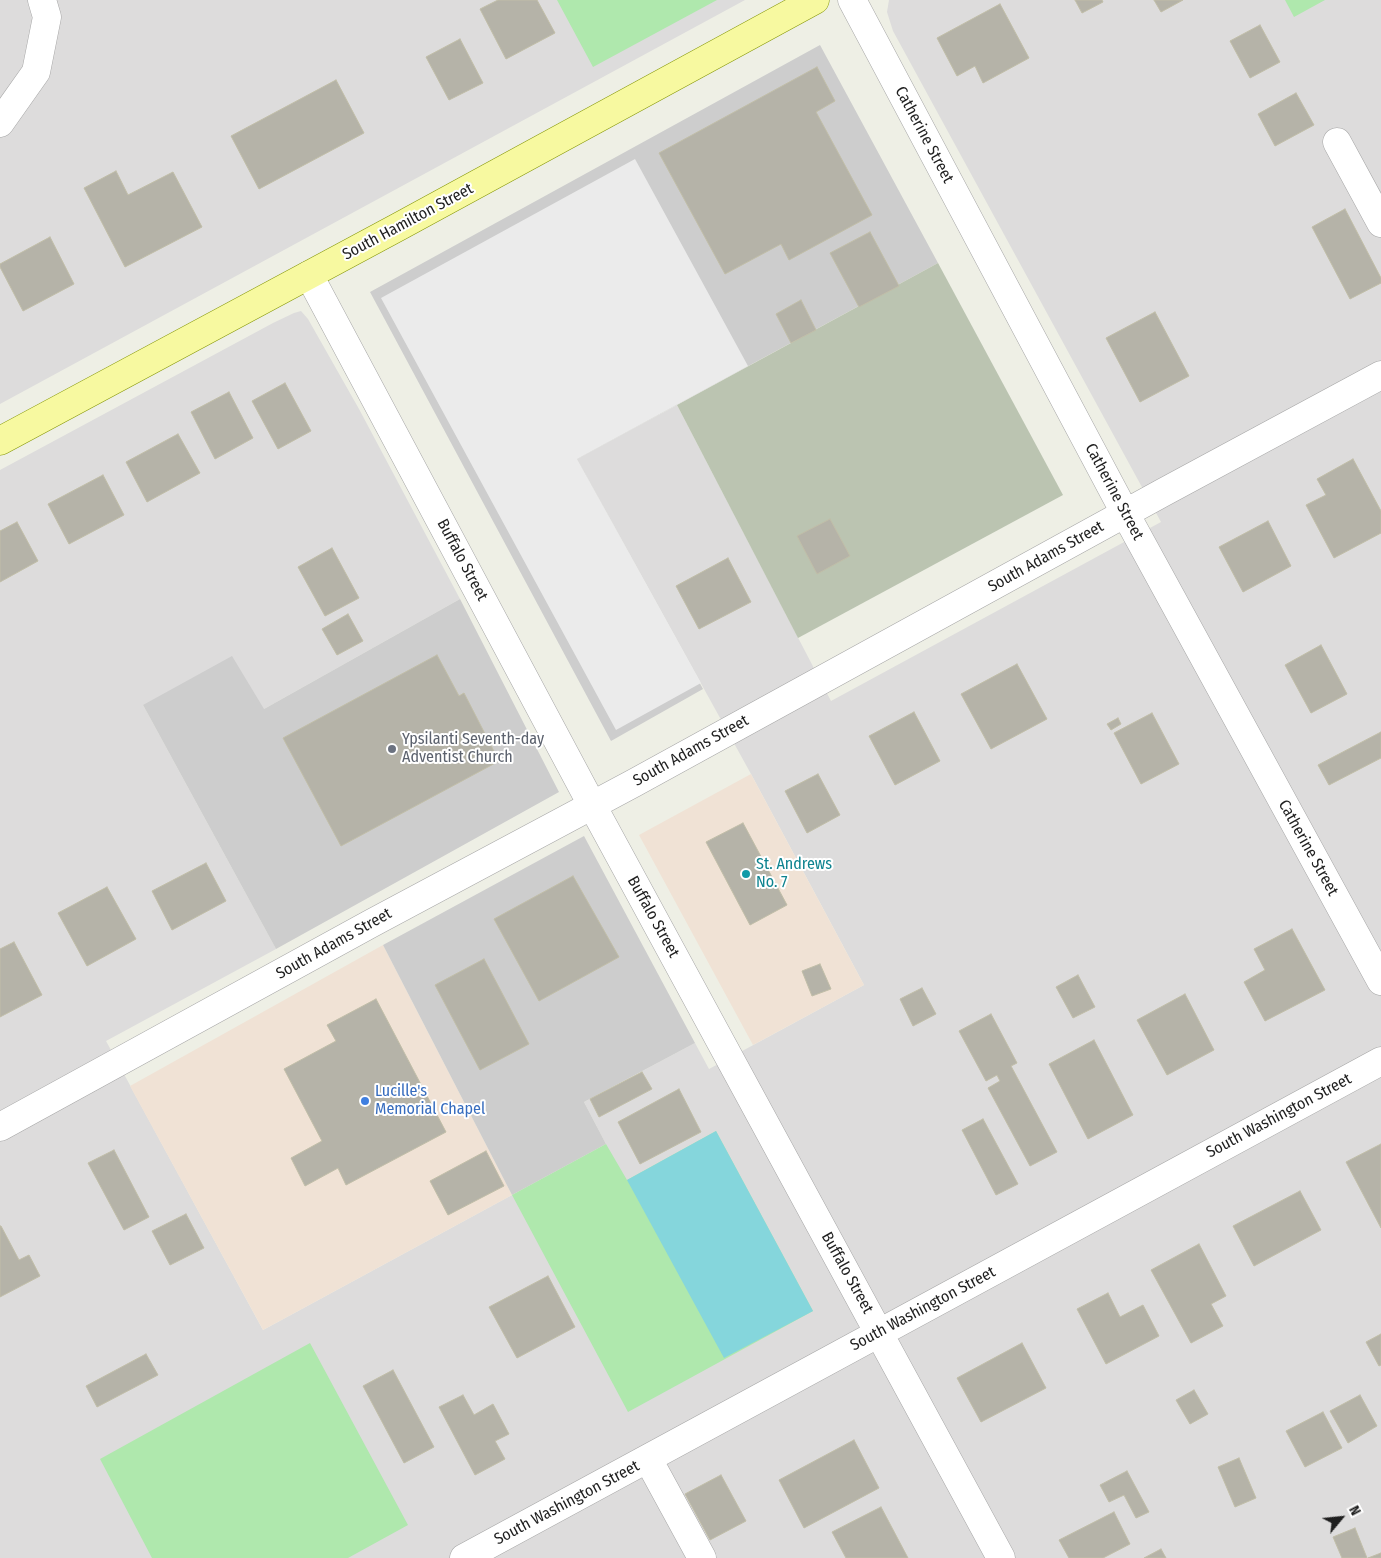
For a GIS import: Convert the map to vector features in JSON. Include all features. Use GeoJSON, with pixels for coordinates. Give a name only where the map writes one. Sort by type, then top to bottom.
{"type":"FeatureCollection","features":[{"type":"Feature","properties":{"kind":"main road","name":"South Hamilton Street"},"geometry":{"type":"LineString","coordinates":[[0,441],[815,0]]}},
{"type":"Feature","properties":{"kind":"street"},"geometry":{"type":"LineString","coordinates":[[0,123],[36,72],[47,17],[42,0]]}},
{"type":"Feature","properties":{"kind":"street","name":"Catherine Street"},"geometry":{"type":"LineString","coordinates":[[852,0],[1125,513],[1381,981]]}},
{"type":"Feature","properties":{"kind":"street"},"geometry":{"type":"LineString","coordinates":[[1337,142],[1381,223]]}},
{"type":"Feature","properties":{"kind":"street","name":"Buffalo Street"},"geometry":{"type":"LineString","coordinates":[[309,275],[592,805],[1001,1558]]}},
{"type":"Feature","properties":{"kind":"street","name":"South Adams Street"},"geometry":{"type":"LineString","coordinates":[[0,1127],[1381,375]]}},
{"type":"Feature","properties":{"kind":"street","name":"South Washington Street"},"geometry":{"type":"LineString","coordinates":[[464,1558],[1381,1061]]}},
{"type":"Feature","properties":{"kind":"street"},"geometry":{"type":"LineString","coordinates":[[648,1458],[702,1558]]}},
{"type":"Feature","properties":{"kind":"shaded area"},"geometry":{"type":"Polygon","coordinates":[[[0,0],[745,0],[0,404],[0,0]]]}},
{"type":"Feature","properties":{"kind":"shaded area"},"geometry":{"type":"Polygon","coordinates":[[[889,0],[1381,0],[1381,1558],[0,1558],[0,470],[273,323],[301,311],[308,319],[359,409],[460,599],[264,709],[143,705],[276,949],[106,1041],[263,1330],[606,1144],[584,1102],[695,1043],[709,1069],[864,985],[751,774],[577,459],[677,405],[831,701],[1161,522],[893,31],[887,12],[889,0]]]}},
{"type":"Feature","properties":{"kind":"shaded area"},"geometry":{"type":"Polygon","coordinates":[[[820,45],[938,263],[577,459],[703,689],[611,741],[370,292],[820,45]]]}},
{"type":"Feature","properties":{"kind":"shaded area"},"geometry":{"type":"Polygon","coordinates":[[[635,159],[748,366],[577,459],[701,683],[616,730],[381,298],[635,159]]]}},
{"type":"Feature","properties":{"kind":"shaded area"},"geometry":{"type":"Polygon","coordinates":[[[938,263],[1063,495],[798,638],[677,405],[938,263]]]}},
{"type":"Feature","properties":{"kind":"shaded area"},"geometry":{"type":"Polygon","coordinates":[[[460,599],[559,792],[276,949],[143,705],[232,656],[264,709],[460,599]]]}},
{"type":"Feature","properties":{"kind":"shaded area"},"geometry":{"type":"Polygon","coordinates":[[[751,774],[864,985],[753,1045],[639,835],[751,774]]]}},
{"type":"Feature","properties":{"kind":"shaded area"},"geometry":{"type":"Polygon","coordinates":[[[584,836],[695,1043],[584,1102],[606,1144],[512,1195],[383,945],[584,836]]]}},
{"type":"Feature","properties":{"kind":"shaded area"},"geometry":{"type":"Polygon","coordinates":[[[383,945],[512,1195],[263,1330],[130,1086],[383,945]]]}},
{"type":"Feature","properties":{"kind":"shaded area"},"geometry":{"type":"Polygon","coordinates":[[[716,1131],[813,1311],[724,1358],[627,1180],[716,1131]]]}},
{"type":"Feature","properties":{"kind":"green space"},"geometry":{"type":"Polygon","coordinates":[[[557,0],[717,0],[593,67],[557,0]]]}},
{"type":"Feature","properties":{"kind":"green space"},"geometry":{"type":"Polygon","coordinates":[[[1285,0],[1325,0],[1294,17],[1285,0]]]}},
{"type":"Feature","properties":{"kind":"green space"},"geometry":{"type":"Polygon","coordinates":[[[716,1131],[813,1311],[628,1412],[512,1195],[606,1144],[627,1180],[716,1131]]]}},
{"type":"Feature","properties":{"kind":"green space"},"geometry":{"type":"Polygon","coordinates":[[[310,1343],[408,1525],[348,1558],[152,1558],[100,1459],[310,1343]]]}},
{"type":"Feature","properties":{"kind":"building"},"geometry":{"type":"Polygon","coordinates":[[[498,0],[537,0],[555,33],[506,59],[480,9],[498,0]]]}},
{"type":"Feature","properties":{"kind":"building"},"geometry":{"type":"Polygon","coordinates":[[[1075,0],[1102,0],[1103,2],[1082,13],[1075,0]]]}},
{"type":"Feature","properties":{"kind":"building"},"geometry":{"type":"Polygon","coordinates":[[[1154,0],[1183,0],[1161,12],[1154,0]]]}},
{"type":"Feature","properties":{"kind":"building"},"geometry":{"type":"Polygon","coordinates":[[[1000,4],[1029,58],[983,83],[975,66],[957,76],[937,38],[1000,4]]]}},
{"type":"Feature","properties":{"kind":"building"},"geometry":{"type":"Polygon","coordinates":[[[1260,25],[1280,62],[1250,78],[1230,41],[1260,25]]]}},
{"type":"Feature","properties":{"kind":"building"},"geometry":{"type":"Polygon","coordinates":[[[460,39],[483,83],[449,100],[426,57],[460,39]]]}},
{"type":"Feature","properties":{"kind":"building"},"geometry":{"type":"Polygon","coordinates":[[[817,67],[835,101],[816,112],[872,215],[789,260],[781,244],[725,274],[659,153],[817,67]]]}},
{"type":"Feature","properties":{"kind":"building"},"geometry":{"type":"Polygon","coordinates":[[[336,80],[364,133],[259,189],[231,136],[336,80]]]}},
{"type":"Feature","properties":{"kind":"building"},"geometry":{"type":"Polygon","coordinates":[[[1296,93],[1314,125],[1275,146],[1258,114],[1296,93]]]}},
{"type":"Feature","properties":{"kind":"building"},"geometry":{"type":"Polygon","coordinates":[[[116,171],[128,195],[173,172],[202,227],[125,267],[84,188],[116,171]]]}},
{"type":"Feature","properties":{"kind":"building"},"geometry":{"type":"Polygon","coordinates":[[[1345,209],[1381,278],[1381,283],[1350,299],[1312,227],[1345,209]]]}},
{"type":"Feature","properties":{"kind":"building"},"geometry":{"type":"Polygon","coordinates":[[[870,232],[899,286],[859,307],[830,253],[870,232]]]}},
{"type":"Feature","properties":{"kind":"building"},"geometry":{"type":"Polygon","coordinates":[[[50,237],[74,284],[23,311],[0,264],[50,237]]]}},
{"type":"Feature","properties":{"kind":"building"},"geometry":{"type":"Polygon","coordinates":[[[801,300],[816,330],[791,343],[776,314],[801,300]]]}},
{"type":"Feature","properties":{"kind":"building"},"geometry":{"type":"Polygon","coordinates":[[[1155,312],[1189,376],[1140,402],[1106,338],[1155,312]]]}},
{"type":"Feature","properties":{"kind":"building"},"geometry":{"type":"Polygon","coordinates":[[[285,383],[311,431],[278,449],[252,401],[285,383]]]}},
{"type":"Feature","properties":{"kind":"building"},"geometry":{"type":"Polygon","coordinates":[[[229,392],[253,438],[215,459],[191,412],[229,392]]]}},
{"type":"Feature","properties":{"kind":"building"},"geometry":{"type":"Polygon","coordinates":[[[178,434],[200,473],[147,502],[126,462],[178,434]]]}},
{"type":"Feature","properties":{"kind":"building"},"geometry":{"type":"Polygon","coordinates":[[[1353,459],[1381,511],[1381,533],[1334,558],[1306,505],[1326,495],[1317,479],[1353,459]]]}},
{"type":"Feature","properties":{"kind":"building"},"geometry":{"type":"Polygon","coordinates":[[[103,475],[124,515],[69,544],[48,504],[103,475]]]}},
{"type":"Feature","properties":{"kind":"building"},"geometry":{"type":"Polygon","coordinates":[[[830,519],[850,556],[817,574],[797,536],[830,519]]]}},
{"type":"Feature","properties":{"kind":"building"},"geometry":{"type":"Polygon","coordinates":[[[1268,521],[1291,566],[1243,592],[1219,547],[1268,521]]]}},
{"type":"Feature","properties":{"kind":"building"},"geometry":{"type":"Polygon","coordinates":[[[17,522],[38,561],[0,582],[0,531],[17,522]]]}},
{"type":"Feature","properties":{"kind":"building"},"geometry":{"type":"Polygon","coordinates":[[[332,548],[359,598],[325,616],[298,567],[332,548]]]}},
{"type":"Feature","properties":{"kind":"building"},"geometry":{"type":"Polygon","coordinates":[[[728,558],[751,602],[699,629],[676,586],[728,558]]]}},
{"type":"Feature","properties":{"kind":"building"},"geometry":{"type":"Polygon","coordinates":[[[348,614],[363,641],[337,655],[322,629],[348,614]]]}},
{"type":"Feature","properties":{"kind":"building"},"geometry":{"type":"Polygon","coordinates":[[[1321,645],[1347,694],[1311,713],[1285,665],[1321,645]]]}},
{"type":"Feature","properties":{"kind":"building","name":"Ypsilanti Seventh-day Adventist Church"},"geometry":{"type":"Polygon","coordinates":[[[437,655],[459,696],[464,693],[499,761],[341,846],[283,738],[437,655]]]}},
{"type":"Feature","properties":{"kind":"building"},"geometry":{"type":"Polygon","coordinates":[[[1017,664],[1047,719],[991,749],[961,694],[1017,664]]]}},
{"type":"Feature","properties":{"kind":"building"},"geometry":{"type":"Polygon","coordinates":[[[914,712],[940,761],[895,785],[869,736],[914,712]]]}},
{"type":"Feature","properties":{"kind":"building"},"geometry":{"type":"Polygon","coordinates":[[[1152,713],[1179,764],[1141,784],[1114,733],[1152,713]]]}},
{"type":"Feature","properties":{"kind":"building"},"geometry":{"type":"Polygon","coordinates":[[[1118,718],[1121,724],[1111,730],[1107,724],[1118,718]]]}},
{"type":"Feature","properties":{"kind":"building"},"geometry":{"type":"Polygon","coordinates":[[[1381,732],[1381,758],[1329,785],[1318,765],[1381,732]]]}},
{"type":"Feature","properties":{"kind":"building"},"geometry":{"type":"Polygon","coordinates":[[[818,774],[840,815],[807,833],[785,791],[818,774]]]}},
{"type":"Feature","properties":{"kind":"building","name":"St. Andrews No. 7"},"geometry":{"type":"Polygon","coordinates":[[[743,823],[787,905],[750,925],[706,842],[743,823]]]}},
{"type":"Feature","properties":{"kind":"building"},"geometry":{"type":"Polygon","coordinates":[[[206,863],[226,901],[172,930],[152,891],[206,863]]]}},
{"type":"Feature","properties":{"kind":"building"},"geometry":{"type":"Polygon","coordinates":[[[573,876],[619,957],[539,1001],[494,919],[573,876]]]}},
{"type":"Feature","properties":{"kind":"building"},"geometry":{"type":"Polygon","coordinates":[[[107,887],[136,939],[87,966],[58,913],[107,887]]]}},
{"type":"Feature","properties":{"kind":"building"},"geometry":{"type":"Polygon","coordinates":[[[1292,929],[1325,990],[1265,1021],[1244,982],[1265,970],[1254,949],[1292,929]]]}},
{"type":"Feature","properties":{"kind":"building"},"geometry":{"type":"Polygon","coordinates":[[[14,942],[42,995],[0,1017],[0,949],[14,942]]]}},
{"type":"Feature","properties":{"kind":"building"},"geometry":{"type":"Polygon","coordinates":[[[484,959],[529,1044],[480,1070],[435,985],[484,959]]]}},
{"type":"Feature","properties":{"kind":"building"},"geometry":{"type":"Polygon","coordinates":[[[820,964],[831,989],[812,996],[802,971],[820,964]]]}},
{"type":"Feature","properties":{"kind":"building"},"geometry":{"type":"Polygon","coordinates":[[[1078,975],[1095,1007],[1073,1018],[1056,987],[1078,975]]]}},
{"type":"Feature","properties":{"kind":"building"},"geometry":{"type":"Polygon","coordinates":[[[922,988],[936,1014],[913,1026],[900,999],[922,988]]]}},
{"type":"Feature","properties":{"kind":"building"},"geometry":{"type":"Polygon","coordinates":[[[1185,994],[1214,1050],[1167,1075],[1137,1020],[1185,994]]]}},
{"type":"Feature","properties":{"kind":"building","name":"Lucille's Memorial Chapel"},"geometry":{"type":"Polygon","coordinates":[[[376,999],[446,1132],[346,1185],[338,1168],[305,1186],[291,1158],[322,1141],[284,1069],[336,1041],[327,1025],[376,999]]]}},
{"type":"Feature","properties":{"kind":"building"},"geometry":{"type":"Polygon","coordinates":[[[991,1014],[1017,1063],[1011,1066],[1057,1152],[1030,1166],[988,1088],[1000,1081],[997,1075],[986,1081],[959,1031],[991,1014]]]}},
{"type":"Feature","properties":{"kind":"building"},"geometry":{"type":"Polygon","coordinates":[[[1094,1040],[1133,1115],[1088,1139],[1049,1064],[1094,1040]]]}},
{"type":"Feature","properties":{"kind":"building"},"geometry":{"type":"Polygon","coordinates":[[[642,1072],[652,1089],[599,1117],[590,1099],[642,1072]]]}},
{"type":"Feature","properties":{"kind":"building"},"geometry":{"type":"Polygon","coordinates":[[[679,1089],[701,1132],[640,1164],[618,1122],[679,1089]]]}},
{"type":"Feature","properties":{"kind":"building"},"geometry":{"type":"Polygon","coordinates":[[[983,1119],[1018,1184],[996,1195],[962,1130],[983,1119]]]}},
{"type":"Feature","properties":{"kind":"building"},"geometry":{"type":"Polygon","coordinates":[[[1381,1144],[1381,1228],[1346,1162],[1381,1144]]]}},
{"type":"Feature","properties":{"kind":"building"},"geometry":{"type":"Polygon","coordinates":[[[114,1150],[149,1217],[124,1230],[88,1163],[114,1150]]]}},
{"type":"Feature","properties":{"kind":"building"},"geometry":{"type":"Polygon","coordinates":[[[486,1151],[504,1186],[448,1215],[430,1181],[486,1151]]]}},
{"type":"Feature","properties":{"kind":"building"},"geometry":{"type":"Polygon","coordinates":[[[1300,1191],[1321,1230],[1254,1266],[1233,1226],[1300,1191]]]}},
{"type":"Feature","properties":{"kind":"building"},"geometry":{"type":"Polygon","coordinates":[[[186,1214],[204,1248],[170,1265],[152,1231],[186,1214]]]}},
{"type":"Feature","properties":{"kind":"building"},"geometry":{"type":"Polygon","coordinates":[[[0,1226],[19,1260],[29,1255],[40,1276],[0,1297],[0,1226]]]}},
{"type":"Feature","properties":{"kind":"building"},"geometry":{"type":"Polygon","coordinates":[[[1199,1244],[1226,1296],[1211,1304],[1223,1326],[1191,1343],[1151,1270],[1199,1244]]]}},
{"type":"Feature","properties":{"kind":"building"},"geometry":{"type":"Polygon","coordinates":[[[548,1276],[575,1327],[517,1358],[489,1307],[548,1276]]]}},
{"type":"Feature","properties":{"kind":"building"},"geometry":{"type":"Polygon","coordinates":[[[1108,1293],[1120,1317],[1143,1305],[1159,1336],[1106,1364],[1077,1309],[1108,1293]]]}},
{"type":"Feature","properties":{"kind":"building"},"geometry":{"type":"Polygon","coordinates":[[[1381,1334],[1381,1365],[1379,1366],[1366,1342],[1381,1334]]]}},
{"type":"Feature","properties":{"kind":"building"},"geometry":{"type":"Polygon","coordinates":[[[1022,1343],[1046,1388],[981,1422],[957,1378],[1022,1343]]]}},
{"type":"Feature","properties":{"kind":"building"},"geometry":{"type":"Polygon","coordinates":[[[146,1354],[158,1375],[97,1407],[86,1386],[146,1354]]]}},
{"type":"Feature","properties":{"kind":"building"},"geometry":{"type":"Polygon","coordinates":[[[393,1370],[434,1447],[404,1463],[363,1386],[393,1370]]]}},
{"type":"Feature","properties":{"kind":"building"},"geometry":{"type":"Polygon","coordinates":[[[1194,1390],[1208,1414],[1190,1424],[1176,1400],[1194,1390]]]}},
{"type":"Feature","properties":{"kind":"building"},"geometry":{"type":"Polygon","coordinates":[[[463,1395],[474,1415],[493,1404],[509,1434],[495,1441],[505,1459],[475,1475],[439,1407],[463,1395]]]}},
{"type":"Feature","properties":{"kind":"building"},"geometry":{"type":"Polygon","coordinates":[[[1360,1395],[1377,1426],[1348,1443],[1330,1411],[1360,1395]]]}},
{"type":"Feature","properties":{"kind":"building"},"geometry":{"type":"Polygon","coordinates":[[[1323,1412],[1342,1448],[1305,1467],[1286,1431],[1323,1412]]]}},
{"type":"Feature","properties":{"kind":"building"},"geometry":{"type":"Polygon","coordinates":[[[854,1440],[879,1488],[804,1528],[779,1480],[854,1440]]]}},
{"type":"Feature","properties":{"kind":"building"},"geometry":{"type":"Polygon","coordinates":[[[1239,1458],[1256,1498],[1235,1507],[1218,1467],[1239,1458]]]}},
{"type":"Feature","properties":{"kind":"building"},"geometry":{"type":"Polygon","coordinates":[[[1127,1471],[1149,1512],[1136,1518],[1124,1495],[1109,1502],[1100,1485],[1127,1471]]]}},
{"type":"Feature","properties":{"kind":"building"},"geometry":{"type":"Polygon","coordinates":[[[721,1475],[746,1521],[710,1540],[685,1494],[721,1475]]]}},
{"type":"Feature","properties":{"kind":"building"},"geometry":{"type":"Polygon","coordinates":[[[881,1507],[908,1558],[846,1558],[832,1532],[881,1507]]]}},
{"type":"Feature","properties":{"kind":"building"},"geometry":{"type":"Polygon","coordinates":[[[1114,1512],[1130,1544],[1103,1558],[1069,1558],[1059,1540],[1114,1512]]]}},
{"type":"Feature","properties":{"kind":"building"},"geometry":{"type":"Polygon","coordinates":[[[1355,1528],[1367,1558],[1342,1558],[1333,1537],[1355,1528]]]}},
{"type":"Feature","properties":{"kind":"building"},"geometry":{"type":"Polygon","coordinates":[[[1161,1549],[1166,1558],[1144,1558],[1161,1549]]]}},
{"type":"Feature","properties":{"kind":"building"},"geometry":{"type":"Polygon","coordinates":[[[1381,1553],[1381,1558],[1368,1558],[1381,1553]]]}},
{"type":"Feature","properties":{"kind":"place","name":"Ypsilanti Seventh-day Adventist Church"},"geometry":{"type":"Point","coordinates":[392,749]}},
{"type":"Feature","properties":{"kind":"place","name":"St. Andrews No. 7"},"geometry":{"type":"Point","coordinates":[746,874]}},
{"type":"Feature","properties":{"kind":"place","name":"Lucille's Memorial Chapel"},"geometry":{"type":"Point","coordinates":[365,1101]}}]}
